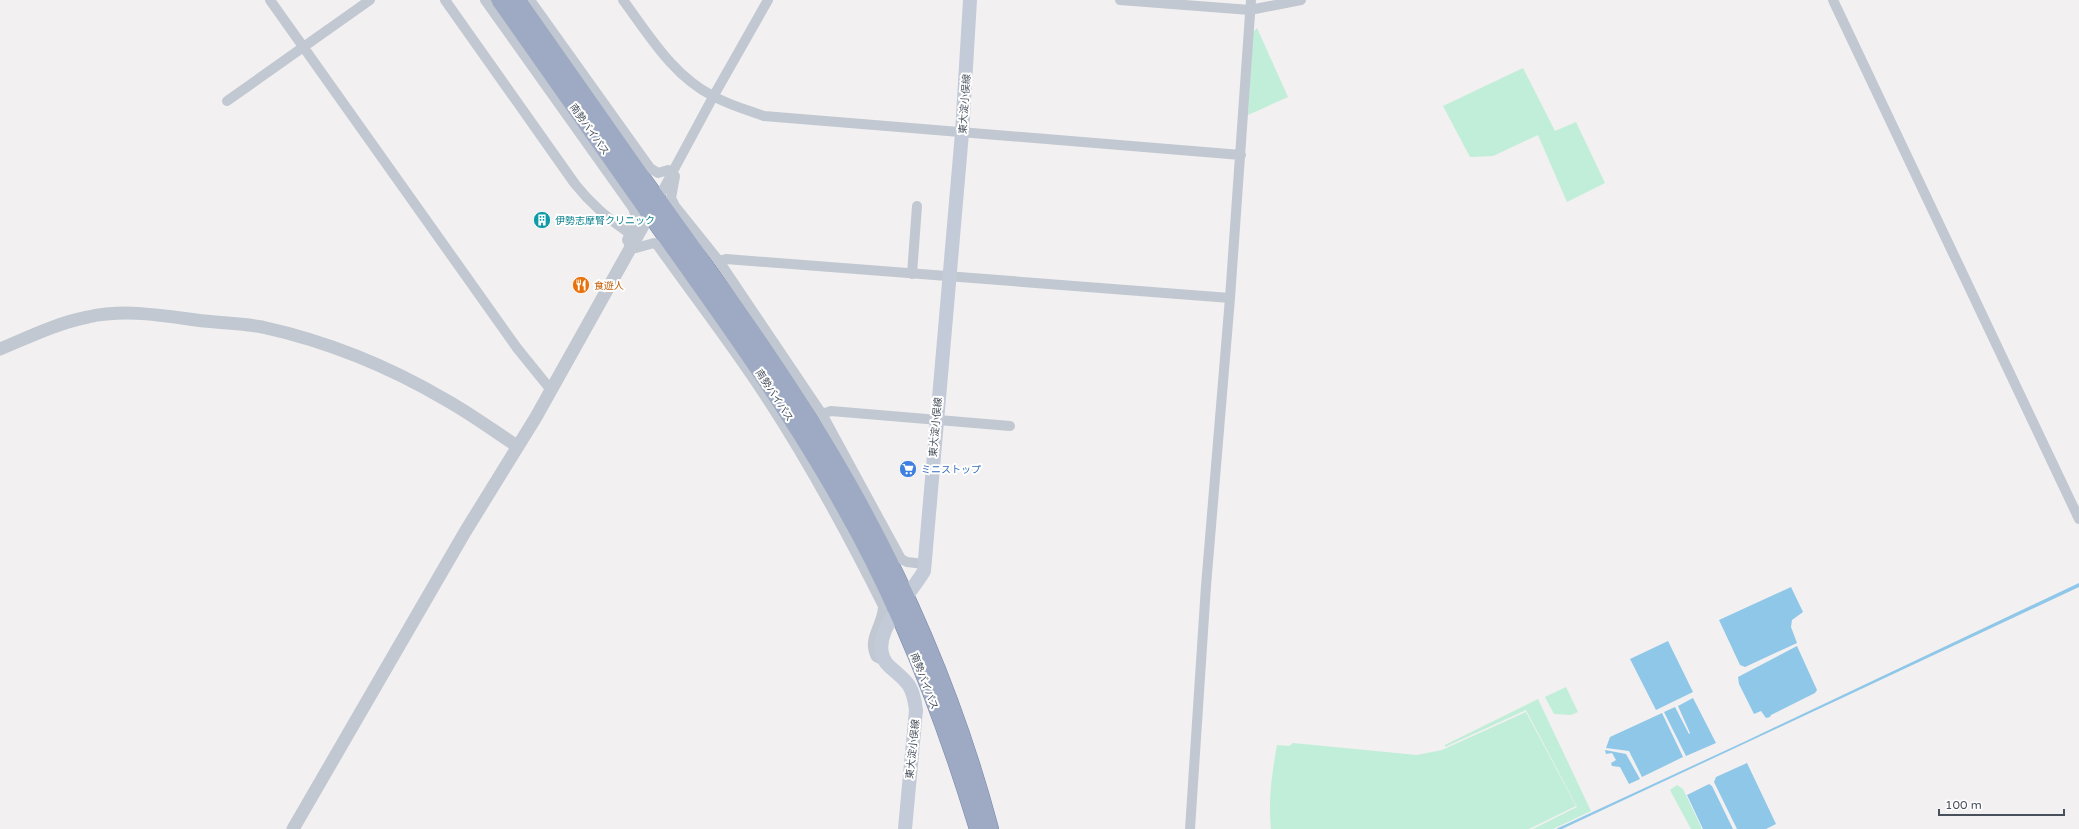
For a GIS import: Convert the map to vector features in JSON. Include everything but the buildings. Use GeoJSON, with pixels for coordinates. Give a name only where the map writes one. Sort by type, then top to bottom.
{"type":"FeatureCollection","features":[{"type":"Feature","properties":{"kind":"highway","name":"南勢バイパス"},"geometry":{"type":"LineString","coordinates":[[500,0],[767,354],[824,443],[857,501],[906,595],[949,698],[972,767],[990,829]]}},
{"type":"Feature","properties":{"kind":"highway","name":"南勢バイパス"},"geometry":{"type":"LineString","coordinates":[[517,0],[654,206],[843,504],[897,611],[926,679],[964,784],[978,829]]}},
{"type":"Feature","properties":{"kind":"main road","name":"東大淀小俣線"},"geometry":{"type":"LineString","coordinates":[[905,829],[916,710],[914,692],[910,685],[884,661],[880,650],[881,642],[897,611],[906,595],[921,576],[924,564],[962,133],[970,0]]}},
{"type":"Feature","properties":{"kind":"street"},"geometry":{"type":"LineString","coordinates":[[270,0],[517,348],[551,390]]}},
{"type":"Feature","properties":{"kind":"street"},"geometry":{"type":"LineString","coordinates":[[227,101],[370,0]]}},
{"type":"Feature","properties":{"kind":"street"},"geometry":{"type":"LineString","coordinates":[[445,0],[575,184],[604,216],[629,234]]}},
{"type":"Feature","properties":{"kind":"street"},"geometry":{"type":"LineString","coordinates":[[485,0],[634,208],[636,217],[627,240],[631,247]]}},
{"type":"Feature","properties":{"kind":"street"},"geometry":{"type":"LineString","coordinates":[[530,0],[650,168],[658,172],[668,170],[675,176],[671,198],[675,206],[719,261],[822,414],[901,559],[907,562],[924,564]]}},
{"type":"Feature","properties":{"kind":"street"},"geometry":{"type":"LineString","coordinates":[[624,0],[669,61],[693,84],[713,96],[764,116],[1241,156]]}},
{"type":"Feature","properties":{"kind":"street"},"geometry":{"type":"LineString","coordinates":[[293,829],[466,532],[551,390],[654,206],[713,96],[768,0]]}},
{"type":"Feature","properties":{"kind":"street"},"geometry":{"type":"LineString","coordinates":[[1120,0],[1251,5],[1301,0]]}},
{"type":"Feature","properties":{"kind":"street"},"geometry":{"type":"LineString","coordinates":[[1833,0],[2079,519]]}},
{"type":"Feature","properties":{"kind":"street"},"geometry":{"type":"LineString","coordinates":[[1190,829],[1206,579],[1230,298],[1251,5]]}},
{"type":"Feature","properties":{"kind":"street"},"geometry":{"type":"LineString","coordinates":[[912,274],[917,206]]}},
{"type":"Feature","properties":{"kind":"street"},"geometry":{"type":"LineString","coordinates":[[631,247],[636,248],[654,243],[658,246],[761,390],[788,433],[840,522],[883,606],[883,614],[876,628],[872,644],[876,657],[884,661]]}},
{"type":"Feature","properties":{"kind":"street"},"geometry":{"type":"LineString","coordinates":[[719,261],[726,259],[949,278],[1230,298]]}},
{"type":"Feature","properties":{"kind":"street"},"geometry":{"type":"LineString","coordinates":[[0,350],[66,322],[116,313],[138,312],[260,327],[301,337],[350,354],[400,375],[447,401],[518,446]]}},
{"type":"Feature","properties":{"kind":"street"},"geometry":{"type":"LineString","coordinates":[[822,414],[830,411],[1010,426]]}},
{"type":"Feature","properties":{"kind":"green space"},"geometry":{"type":"Polygon","coordinates":[[[1257,28],[1288,97],[1248,115],[1253,32],[1257,28]]]}},
{"type":"Feature","properties":{"kind":"green space"},"geometry":{"type":"Polygon","coordinates":[[[1523,68],[1555,131],[1576,122],[1605,183],[1567,202],[1538,135],[1493,156],[1470,157],[1443,106],[1523,68]]]}},
{"type":"Feature","properties":{"kind":"green space"},"geometry":{"type":"Polygon","coordinates":[[[1566,687],[1578,712],[1571,715],[1554,714],[1545,697],[1566,687]]]}},
{"type":"Feature","properties":{"kind":"green space"},"geometry":{"type":"Polygon","coordinates":[[[1538,699],[1591,811],[1553,829],[1533,829],[1577,807],[1526,710],[1445,747],[1445,745],[1538,699]]]}},
{"type":"Feature","properties":{"kind":"green space"},"geometry":{"type":"Polygon","coordinates":[[[1526,712],[1576,806],[1529,829],[1271,829],[1271,787],[1277,745],[1289,746],[1293,743],[1417,755],[1442,750],[1526,712]]]}},
{"type":"Feature","properties":{"kind":"green space"},"geometry":{"type":"Polygon","coordinates":[[[1677,785],[1683,789],[1702,829],[1691,829],[1670,790],[1677,785]]]}},
{"type":"Feature","properties":{"kind":"water"},"geometry":{"type":"Polygon","coordinates":[[[2079,583],[2079,587],[1562,829],[1556,829],[1746,741],[2079,583]]]}},
{"type":"Feature","properties":{"kind":"water"},"geometry":{"type":"Polygon","coordinates":[[[1791,587],[1803,612],[1792,620],[1791,627],[1797,643],[1745,667],[1740,665],[1719,620],[1791,587]]]}},
{"type":"Feature","properties":{"kind":"water"},"geometry":{"type":"Polygon","coordinates":[[[1668,641],[1693,692],[1656,710],[1630,659],[1668,641]]]}},
{"type":"Feature","properties":{"kind":"water"},"geometry":{"type":"Polygon","coordinates":[[[1797,646],[1817,690],[1815,693],[1771,715],[1770,717],[1766,718],[1761,711],[1754,714],[1739,684],[1738,677],[1797,646]]]}},
{"type":"Feature","properties":{"kind":"water"},"geometry":{"type":"Polygon","coordinates":[[[1693,698],[1716,743],[1686,756],[1664,712],[1675,707],[1689,734],[1690,733],[1678,706],[1693,698]]]}},
{"type":"Feature","properties":{"kind":"water"},"geometry":{"type":"Polygon","coordinates":[[[1662,713],[1683,757],[1642,777],[1629,751],[1606,748],[1610,737],[1662,713]]]}},
{"type":"Feature","properties":{"kind":"water"},"geometry":{"type":"Polygon","coordinates":[[[1605,750],[1626,754],[1640,779],[1629,784],[1620,767],[1612,766],[1611,763],[1616,760],[1612,753],[1606,754],[1605,750]]]}},
{"type":"Feature","properties":{"kind":"water"},"geometry":{"type":"Polygon","coordinates":[[[1747,763],[1776,824],[1766,829],[1737,829],[1714,782],[1716,777],[1747,763]]]}},
{"type":"Feature","properties":{"kind":"water"},"geometry":{"type":"Polygon","coordinates":[[[1709,784],[1712,786],[1733,829],[1703,829],[1687,795],[1709,784]]]}},
{"type":"Feature","properties":{"kind":"place","name":"伊勢志摩腎クリニック"},"geometry":{"type":"Point","coordinates":[542,220]}},
{"type":"Feature","properties":{"kind":"place","name":"食遊人"},"geometry":{"type":"Point","coordinates":[581,285]}},
{"type":"Feature","properties":{"kind":"place","name":"ミニストップ"},"geometry":{"type":"Point","coordinates":[908,469]}}]}
